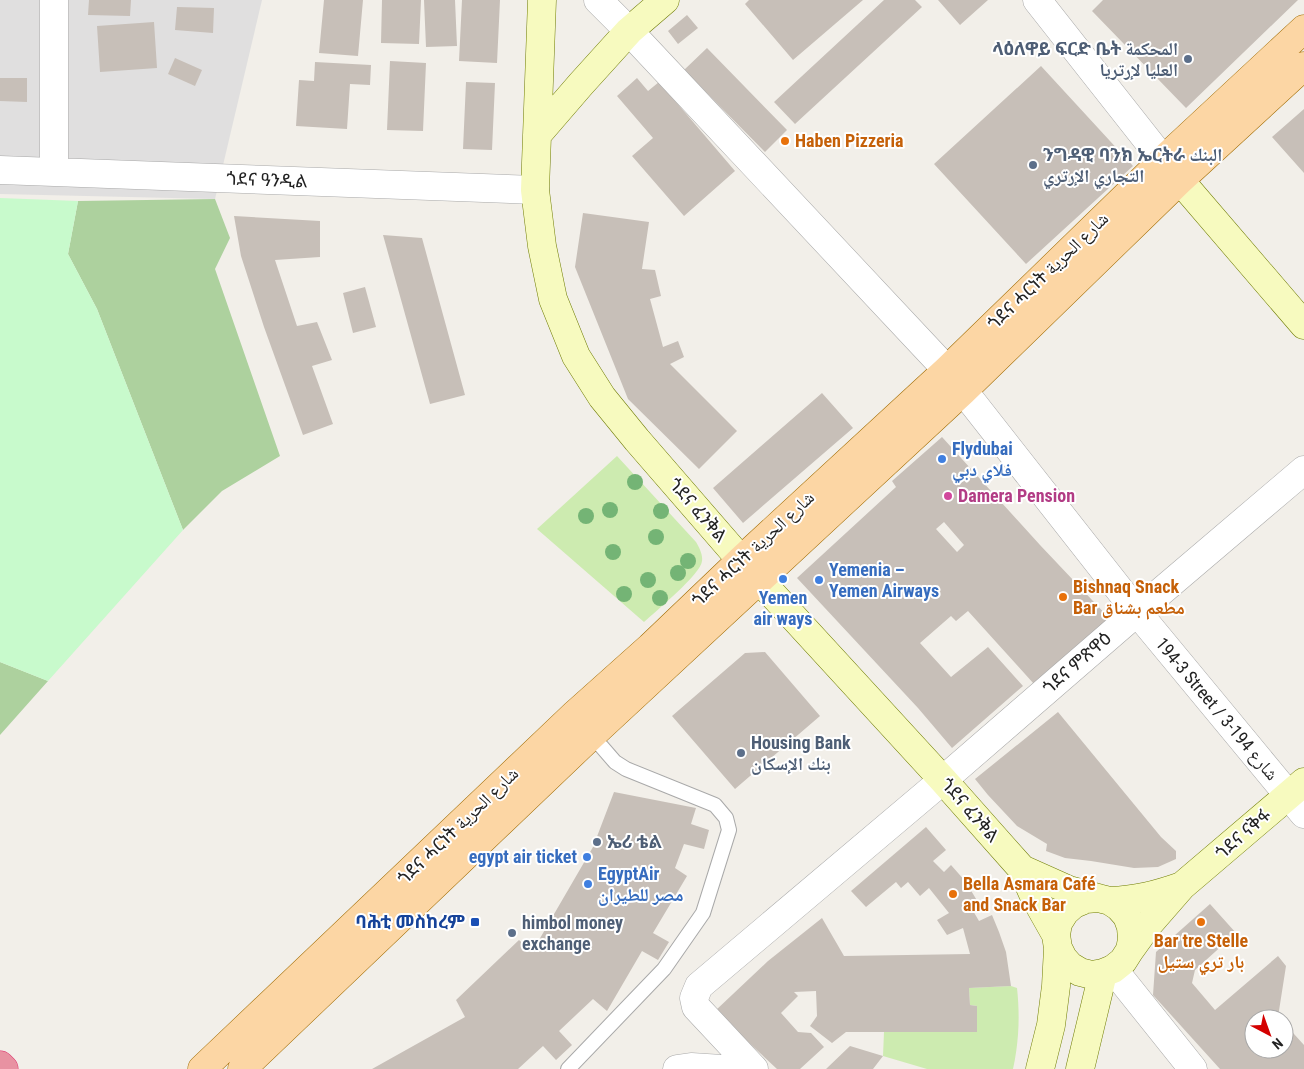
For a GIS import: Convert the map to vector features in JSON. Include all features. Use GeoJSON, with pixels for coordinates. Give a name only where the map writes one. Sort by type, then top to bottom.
{"type":"FeatureCollection","features":[{"type":"Feature","properties":{"kind":"highway"},"geometry":{"type":"LineString","coordinates":[[0,1066],[4,1069]]}},
{"type":"Feature","properties":{"kind":"main road","name":"ጎደና ፈንቅል"},"geometry":{"type":"LineString","coordinates":[[542,0],[535,190],[542,246],[553,299],[576,356],[602,397],[741,560],[1022,869],[1057,942]]}},
{"type":"Feature","properties":{"kind":"main road"},"geometry":{"type":"LineString","coordinates":[[537,135],[580,84],[629,31],[665,0]]}},
{"type":"Feature","properties":{"kind":"main road","name":"ጎደና ሓርነት شارع الحرية"},"geometry":{"type":"LineString","coordinates":[[584,725],[650,647],[741,560],[947,370],[1163,160],[1304,29]]}},
{"type":"Feature","properties":{"kind":"main road","name":"ጎደና ሓርነት شارع الحرية"},"geometry":{"type":"LineString","coordinates":[[202,1069],[236,1062],[584,725],[760,580],[963,391],[1179,181],[1304,66]]}},
{"type":"Feature","properties":{"kind":"main road"},"geometry":{"type":"LineString","coordinates":[[1163,160],[1304,325]]}},
{"type":"Feature","properties":{"kind":"main road","name":"ጎደና ናቅፋ"},"geometry":{"type":"LineString","coordinates":[[1080,1069],[1115,964],[1182,886],[1299,797]]}},
{"type":"Feature","properties":{"kind":"main road","name":"ጎደና ፈንቅል"},"geometry":{"type":"LineString","coordinates":[[1022,869],[1069,890],[1104,900]]}},
{"type":"Feature","properties":{"kind":"main road","name":"ጎደና ናቅፋ"},"geometry":{"type":"LineString","coordinates":[[1104,900],[1132,900],[1157,895],[1182,886]]}},
{"type":"Feature","properties":{"kind":"main road"},"geometry":{"type":"LineString","coordinates":[[1040,1069],[1053,1015],[1058,923],[1065,912],[1074,904],[1086,899],[1104,900],[1119,908],[1127,916],[1131,927],[1132,939],[1115,964],[1092,974],[1080,972],[1070,966],[1063,958],[1057,942]]}},
{"type":"Feature","properties":{"kind":"street"},"geometry":{"type":"LineString","coordinates":[[54,0],[54,171]]}},
{"type":"Feature","properties":{"kind":"street","name":"194-3 Street / شارع 194-3"},"geometry":{"type":"LineString","coordinates":[[598,0],[947,370],[1137,612],[1299,797]]}},
{"type":"Feature","properties":{"kind":"street"},"geometry":{"type":"LineString","coordinates":[[1037,0],[1163,160]]}},
{"type":"Feature","properties":{"kind":"street","name":"ጎደና ዓንዲል"},"geometry":{"type":"LineString","coordinates":[[0,170],[535,190]]}},
{"type":"Feature","properties":{"kind":"street","name":"ጎደና ምጽዋዕ"},"geometry":{"type":"LineString","coordinates":[[754,1069],[696,1007],[694,998],[699,986],[943,780],[1304,470]]}},
{"type":"Feature","properties":{"kind":"street"},"geometry":{"type":"LineString","coordinates":[[1115,964],[1193,1069]]}},
{"type":"Feature","properties":{"kind":"street"},"geometry":{"type":"LineString","coordinates":[[677,1069],[691,1067],[722,1069]]}},
{"type":"Feature","properties":{"kind":"lane"},"geometry":{"type":"LineString","coordinates":[[568,1069],[664,969],[703,913],[730,830],[726,818],[715,805],[626,769],[615,762],[584,725]]}},
{"type":"Feature","properties":{"kind":"shaded area"},"geometry":{"type":"Polygon","coordinates":[[[0,0],[262,0],[215,199],[0,194],[0,0]]]}},
{"type":"Feature","properties":{"kind":"green space"},"geometry":{"type":"Polygon","coordinates":[[[0,198],[78,201],[68,254],[97,309],[183,530],[48,681],[0,662],[0,198]]]}},
{"type":"Feature","properties":{"kind":"green space"},"geometry":{"type":"Polygon","coordinates":[[[215,199],[230,238],[215,269],[280,456],[222,491],[183,530],[97,309],[68,254],[78,201],[215,199]]]}},
{"type":"Feature","properties":{"kind":"green space"},"geometry":{"type":"Polygon","coordinates":[[[617,456],[696,542],[702,556],[700,567],[694,574],[644,622],[537,529],[617,456]]]}},
{"type":"Feature","properties":{"kind":"green space"},"geometry":{"type":"Polygon","coordinates":[[[0,662],[48,681],[0,735],[0,662]]]}},
{"type":"Feature","properties":{"kind":"green space"},"geometry":{"type":"Polygon","coordinates":[[[1011,986],[1017,988],[1018,1008],[1018,1039],[1013,1069],[927,1069],[883,1056],[884,1032],[977,1032],[977,1006],[970,1005],[969,988],[1011,986]]]}},
{"type":"Feature","properties":{"kind":"building"},"geometry":{"type":"Polygon","coordinates":[[[89,0],[131,0],[130,16],[88,15],[89,0]]]}},
{"type":"Feature","properties":{"kind":"building"},"geometry":{"type":"Polygon","coordinates":[[[324,0],[363,0],[358,56],[319,53],[324,0]]]}},
{"type":"Feature","properties":{"kind":"building"},"geometry":{"type":"Polygon","coordinates":[[[382,0],[421,0],[419,44],[381,43],[382,0]]]}},
{"type":"Feature","properties":{"kind":"building"},"geometry":{"type":"Polygon","coordinates":[[[424,0],[455,0],[457,46],[426,47],[424,0]]]}},
{"type":"Feature","properties":{"kind":"building"},"geometry":{"type":"Polygon","coordinates":[[[462,0],[500,0],[497,63],[459,61],[462,0]]]}},
{"type":"Feature","properties":{"kind":"building"},"geometry":{"type":"Polygon","coordinates":[[[749,0],[863,0],[793,60],[745,4],[749,0]]]}},
{"type":"Feature","properties":{"kind":"building"},"geometry":{"type":"Polygon","coordinates":[[[884,0],[915,0],[922,7],[795,124],[774,102],[884,0]]]}},
{"type":"Feature","properties":{"kind":"building"},"geometry":{"type":"Polygon","coordinates":[[[938,0],[988,0],[960,25],[938,0]]]}},
{"type":"Feature","properties":{"kind":"building","name":"ላዕለዋይ ፍርድ ቤት المحكمة العليا لإرتريا"},"geometry":{"type":"Polygon","coordinates":[[[1103,0],[1298,0],[1186,108],[1092,11],[1103,0]]]}},
{"type":"Feature","properties":{"kind":"building"},"geometry":{"type":"Polygon","coordinates":[[[177,7],[214,8],[213,33],[175,30],[177,7]]]}},
{"type":"Feature","properties":{"kind":"building"},"geometry":{"type":"Polygon","coordinates":[[[687,15],[698,28],[678,44],[668,31],[687,15]]]}},
{"type":"Feature","properties":{"kind":"building"},"geometry":{"type":"Polygon","coordinates":[[[154,22],[157,68],[100,72],[97,26],[154,22]]]}},
{"type":"Feature","properties":{"kind":"building"},"geometry":{"type":"Polygon","coordinates":[[[707,48],[787,130],[765,152],[684,70],[707,48]]]}},
{"type":"Feature","properties":{"kind":"building"},"geometry":{"type":"Polygon","coordinates":[[[175,58],[202,70],[195,86],[168,74],[175,58]]]}},
{"type":"Feature","properties":{"kind":"building"},"geometry":{"type":"Polygon","coordinates":[[[390,61],[426,63],[423,131],[387,130],[390,61]]]}},
{"type":"Feature","properties":{"kind":"building"},"geometry":{"type":"Polygon","coordinates":[[[315,62],[371,65],[370,85],[350,84],[347,129],[296,126],[299,80],[314,81],[315,62]]]}},
{"type":"Feature","properties":{"kind":"building","name":"ንግዳዊ ባንክ ኤርትራ البنك التجاري الإرتري"},"geometry":{"type":"Polygon","coordinates":[[[1041,66],[1133,166],[1026,264],[934,164],[1041,66]]]}},
{"type":"Feature","properties":{"kind":"building"},"geometry":{"type":"Polygon","coordinates":[[[0,78],[27,78],[27,102],[0,101],[0,78]]]}},
{"type":"Feature","properties":{"kind":"building"},"geometry":{"type":"Polygon","coordinates":[[[637,78],[648,91],[659,82],[735,171],[684,216],[632,156],[653,138],[617,96],[637,78]]]}},
{"type":"Feature","properties":{"kind":"building"},"geometry":{"type":"Polygon","coordinates":[[[466,82],[495,83],[492,150],[463,149],[466,82]]]}},
{"type":"Feature","properties":{"kind":"building"},"geometry":{"type":"Polygon","coordinates":[[[1304,109],[1304,173],[1272,137],[1304,109]]]}},
{"type":"Feature","properties":{"kind":"building"},"geometry":{"type":"Polygon","coordinates":[[[583,213],[649,222],[642,269],[655,270],[661,296],[650,299],[663,347],[678,341],[684,357],[670,364],[737,431],[699,469],[628,399],[575,267],[583,213]]]}},
{"type":"Feature","properties":{"kind":"building"},"geometry":{"type":"Polygon","coordinates":[[[234,216],[320,221],[320,257],[275,260],[297,326],[317,322],[332,360],[312,366],[333,424],[303,435],[264,327],[241,256],[234,216]]]}},
{"type":"Feature","properties":{"kind":"building"},"geometry":{"type":"Polygon","coordinates":[[[383,235],[422,238],[465,395],[430,404],[383,235]]]}},
{"type":"Feature","properties":{"kind":"building"},"geometry":{"type":"Polygon","coordinates":[[[365,287],[376,327],[353,333],[343,293],[365,287]]]}},
{"type":"Feature","properties":{"kind":"building"},"geometry":{"type":"Polygon","coordinates":[[[822,393],[853,428],[743,523],[713,488],[822,393]]]}},
{"type":"Feature","properties":{"kind":"building"},"geometry":{"type":"Polygon","coordinates":[[[942,437],[1110,619],[1034,684],[968,611],[956,621],[951,616],[920,643],[951,677],[988,647],[1023,686],[952,748],[918,708],[797,578],[896,487],[892,481],[942,437]],[[944,522],[936,529],[957,552],[964,545],[944,522]]]}},
{"type":"Feature","properties":{"kind":"building","name":"Housing Bank بنك الإسكان"},"geometry":{"type":"Polygon","coordinates":[[[765,652],[820,716],[735,789],[672,716],[745,653],[765,652]]]}},
{"type":"Feature","properties":{"kind":"building"},"geometry":{"type":"Polygon","coordinates":[[[1058,712],[1161,837],[1176,851],[1176,859],[1158,867],[1134,868],[1065,858],[1046,851],[1047,844],[1017,826],[975,779],[1058,712]]]}},
{"type":"Feature","properties":{"kind":"building"},"geometry":{"type":"Polygon","coordinates":[[[614,792],[696,808],[691,824],[709,830],[704,849],[684,844],[675,868],[687,876],[653,933],[669,942],[658,960],[642,951],[607,1011],[593,999],[559,1031],[572,1045],[556,1060],[543,1046],[518,1069],[372,1069],[465,1017],[456,1000],[519,940],[532,952],[593,847],[614,792]]]}},
{"type":"Feature","properties":{"kind":"building"},"geometry":{"type":"Polygon","coordinates":[[[926,827],[946,850],[933,861],[944,872],[951,865],[966,882],[979,904],[972,909],[979,921],[992,915],[1006,952],[1011,986],[969,988],[970,1005],[977,1006],[977,1032],[846,1032],[832,1043],[810,1026],[817,1016],[816,991],[794,992],[798,996],[781,1013],[798,1032],[811,1033],[824,1047],[800,1069],[777,1069],[715,1011],[768,961],[822,918],[844,956],[970,954],[963,928],[947,935],[937,920],[949,913],[929,888],[920,896],[908,882],[901,888],[896,882],[866,907],[851,891],[926,827]]]}},
{"type":"Feature","properties":{"kind":"building"},"geometry":{"type":"Polygon","coordinates":[[[1210,904],[1236,933],[1195,970],[1192,983],[1215,1010],[1278,956],[1286,966],[1279,1009],[1244,1009],[1244,1059],[1294,1059],[1294,1034],[1304,1045],[1304,1069],[1220,1069],[1153,995],[1156,952],[1210,904]]]}},
{"type":"Feature","properties":{"kind":"building"},"geometry":{"type":"Polygon","coordinates":[[[850,1046],[883,1056],[873,1069],[826,1069],[850,1046]]]}},
{"type":"Feature","properties":{"kind":"place","name":"ላዕለዋይ ፍርድ ቤት المحكمة العليا لإرتريا"},"geometry":{"type":"Point","coordinates":[1188,59]}},
{"type":"Feature","properties":{"kind":"place","name":"Haben Pizzeria"},"geometry":{"type":"Point","coordinates":[785,141]}},
{"type":"Feature","properties":{"kind":"place","name":"ንግዳዊ ባንክ ኤርትራ البنك التجاري الإرتري"},"geometry":{"type":"Point","coordinates":[1033,165]}},
{"type":"Feature","properties":{"kind":"place","name":"Flydubai فلاي دبي"},"geometry":{"type":"Point","coordinates":[942,459]}},
{"type":"Feature","properties":{"kind":"place","name":"Damera Pension"},"geometry":{"type":"Point","coordinates":[948,496]}},
{"type":"Feature","properties":{"kind":"place","name":"Yemen air ways"},"geometry":{"type":"Point","coordinates":[783,579]}},
{"type":"Feature","properties":{"kind":"place","name":"Yemenia – Yemen Airways"},"geometry":{"type":"Point","coordinates":[819,580]}},
{"type":"Feature","properties":{"kind":"place","name":"Bishnaq Snack Bar مطعم بشناق"},"geometry":{"type":"Point","coordinates":[1063,597]}},
{"type":"Feature","properties":{"kind":"place","name":"Housing Bank بنك الإسكان"},"geometry":{"type":"Point","coordinates":[741,753]}},
{"type":"Feature","properties":{"kind":"place","name":"ኤሪ ቴል"},"geometry":{"type":"Point","coordinates":[597,842]}},
{"type":"Feature","properties":{"kind":"place","name":"egypt air ticket"},"geometry":{"type":"Point","coordinates":[587,857]}},
{"type":"Feature","properties":{"kind":"place","name":"EgyptAir مصر للطيران"},"geometry":{"type":"Point","coordinates":[588,884]}},
{"type":"Feature","properties":{"kind":"place","name":"Bella Asmara Café and Snack Bar"},"geometry":{"type":"Point","coordinates":[953,894]}},
{"type":"Feature","properties":{"kind":"place","name":"ባሕቲ መስከረም"},"geometry":{"type":"Point","coordinates":[475,922]}},
{"type":"Feature","properties":{"kind":"place","name":"Bar tre Stelle بار تري ستيل"},"geometry":{"type":"Point","coordinates":[1201,922]}},
{"type":"Feature","properties":{"kind":"place","name":"himbol money exchange"},"geometry":{"type":"Point","coordinates":[512,933]}}]}
